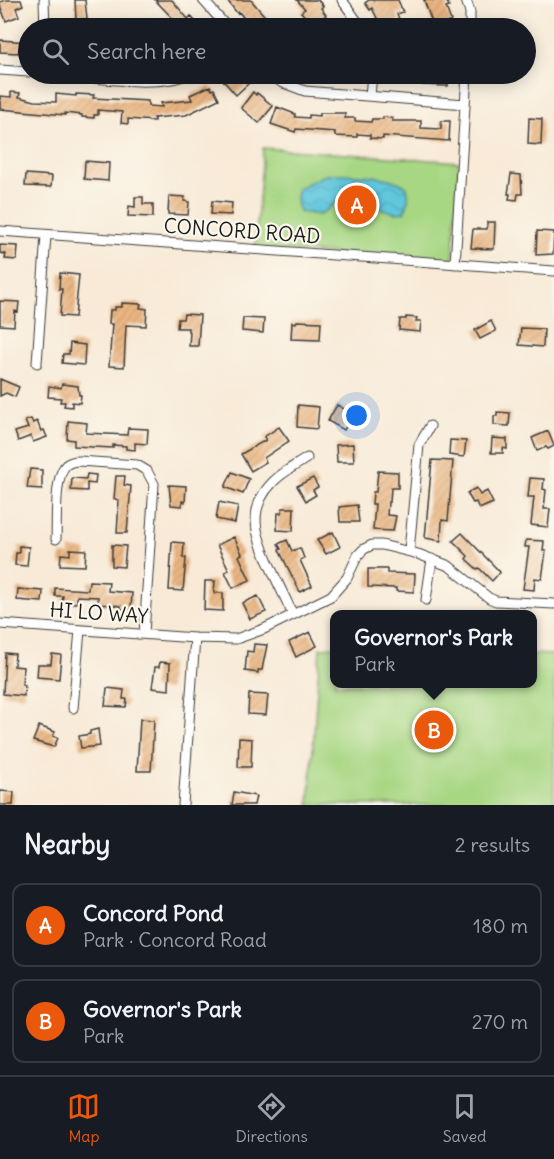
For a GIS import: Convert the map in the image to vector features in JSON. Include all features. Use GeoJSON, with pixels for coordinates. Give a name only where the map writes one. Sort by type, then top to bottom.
{"type":"FeatureCollection","features":[{"type":"Feature","properties":{"kind":"street"},"geometry":{"type":"LineString","coordinates":[[44,0],[45,18]]}},
{"type":"Feature","properties":{"kind":"street"},"geometry":{"type":"LineString","coordinates":[[203,0],[219,18]]}},
{"type":"Feature","properties":{"kind":"street"},"geometry":{"type":"LineString","coordinates":[[342,0],[356,18]]}},
{"type":"Feature","properties":{"kind":"street"},"geometry":{"type":"LineString","coordinates":[[466,0],[470,18]]}},
{"type":"Feature","properties":{"kind":"street"},"geometry":{"type":"LineString","coordinates":[[0,70],[18,71]]}},
{"type":"Feature","properties":{"kind":"street"},"geometry":{"type":"LineString","coordinates":[[286,84],[305,91],[465,104]]}},
{"type":"Feature","properties":{"kind":"street"},"geometry":{"type":"LineString","coordinates":[[370,96],[371,84]]}},
{"type":"Feature","properties":{"kind":"street"},"geometry":{"type":"LineString","coordinates":[[455,264],[466,84]]}},
{"type":"Feature","properties":{"kind":"street","name":"CONCORD ROAD"},"geometry":{"type":"LineString","coordinates":[[0,231],[554,271]]}},
{"type":"Feature","properties":{"kind":"street"},"geometry":{"type":"LineString","coordinates":[[37,363],[46,235]]}},
{"type":"Feature","properties":{"kind":"street"},"geometry":{"type":"LineString","coordinates":[[409,552],[419,445],[430,426]]}},
{"type":"Feature","properties":{"kind":"street"},"geometry":{"type":"LineString","coordinates":[[293,615],[261,547],[257,534],[256,510],[265,492],[273,483],[307,458]]}},
{"type":"Feature","properties":{"kind":"street"},"geometry":{"type":"LineString","coordinates":[[56,539],[59,481],[65,466],[79,461],[114,462],[137,465],[147,471],[154,484],[144,634]]}},
{"type":"Feature","properties":{"kind":"street","name":"HI LO WAY"},"geometry":{"type":"LineString","coordinates":[[0,624],[236,639],[264,629],[321,602],[337,591],[364,549],[382,545],[432,558],[449,566],[489,598],[506,602],[554,604]]}},
{"type":"Feature","properties":{"kind":"street"},"geometry":{"type":"LineString","coordinates":[[426,600],[432,558]]}},
{"type":"Feature","properties":{"kind":"street"},"geometry":{"type":"LineString","coordinates":[[73,708],[80,630]]}},
{"type":"Feature","properties":{"kind":"street"},"geometry":{"type":"LineString","coordinates":[[183,805],[195,638]]}},
{"type":"Feature","properties":{"kind":"green space"},"geometry":{"type":"Polygon","coordinates":[[[263,148],[459,162],[453,262],[255,248],[263,148]]]}},
{"type":"Feature","properties":{"kind":"green space"},"geometry":{"type":"Polygon","coordinates":[[[330,647],[330,688],[537,688],[537,654],[554,655],[554,805],[309,805],[320,648],[330,647]]]}},
{"type":"Feature","properties":{"kind":"water"},"geometry":{"type":"Polygon","coordinates":[[[325,175],[373,176],[407,187],[408,203],[404,212],[396,213],[346,198],[320,215],[300,212],[296,201],[298,188],[325,175]]]}},
{"type":"Feature","properties":{"kind":"building"},"geometry":{"type":"Polygon","coordinates":[[[21,0],[23,5],[16,8],[19,16],[6,21],[0,2],[21,0]]]}},
{"type":"Feature","properties":{"kind":"building"},"geometry":{"type":"Polygon","coordinates":[[[75,0],[85,0],[87,18],[76,18],[75,0]]]}},
{"type":"Feature","properties":{"kind":"building"},"geometry":{"type":"Polygon","coordinates":[[[155,0],[172,0],[187,18],[172,18],[155,0]]]}},
{"type":"Feature","properties":{"kind":"building"},"geometry":{"type":"Polygon","coordinates":[[[227,0],[251,0],[266,18],[244,18],[239,12],[237,13],[227,0]]]}},
{"type":"Feature","properties":{"kind":"building"},"geometry":{"type":"Polygon","coordinates":[[[297,0],[318,0],[326,15],[322,18],[306,18],[301,12],[305,9],[297,0]]]}},
{"type":"Feature","properties":{"kind":"building"},"geometry":{"type":"Polygon","coordinates":[[[369,0],[398,0],[403,12],[397,14],[399,18],[377,18],[372,8],[370,10],[365,3],[369,0]]]}},
{"type":"Feature","properties":{"kind":"building"},"geometry":{"type":"Polygon","coordinates":[[[424,0],[446,0],[450,18],[430,18],[424,0]]]}},
{"type":"Feature","properties":{"kind":"building"},"geometry":{"type":"Polygon","coordinates":[[[0,40],[18,41],[18,53],[0,52],[0,40]]]}},
{"type":"Feature","properties":{"kind":"building"},"geometry":{"type":"Polygon","coordinates":[[[226,84],[248,84],[236,95],[226,84]]]}},
{"type":"Feature","properties":{"kind":"building"},"geometry":{"type":"Polygon","coordinates":[[[423,84],[448,84],[448,86],[423,84]]]}},
{"type":"Feature","properties":{"kind":"building"},"geometry":{"type":"Polygon","coordinates":[[[210,86],[219,99],[186,115],[154,118],[154,121],[128,119],[128,124],[121,123],[122,112],[98,110],[98,115],[94,115],[94,118],[65,113],[65,115],[0,109],[0,96],[11,97],[11,92],[20,93],[19,97],[35,101],[56,102],[56,94],[76,96],[76,94],[94,95],[93,98],[148,101],[148,106],[162,107],[161,103],[192,100],[190,95],[210,86]]]}},
{"type":"Feature","properties":{"kind":"building"},"geometry":{"type":"Polygon","coordinates":[[[253,92],[273,106],[259,123],[241,108],[253,92]]]}},
{"type":"Feature","properties":{"kind":"building"},"geometry":{"type":"Polygon","coordinates":[[[277,107],[295,114],[295,117],[309,118],[309,115],[320,116],[320,113],[345,113],[345,118],[355,118],[355,121],[371,122],[372,119],[383,119],[383,117],[392,118],[392,121],[421,121],[421,128],[441,129],[441,121],[450,121],[449,141],[383,136],[383,139],[357,134],[357,137],[335,136],[335,132],[296,129],[295,132],[271,124],[277,107]]]}},
{"type":"Feature","properties":{"kind":"building"},"geometry":{"type":"Polygon","coordinates":[[[529,118],[542,119],[541,145],[528,144],[529,118]]]}},
{"type":"Feature","properties":{"kind":"building"},"geometry":{"type":"Polygon","coordinates":[[[85,161],[109,163],[108,181],[84,179],[85,161]]]}},
{"type":"Feature","properties":{"kind":"building"},"geometry":{"type":"Polygon","coordinates":[[[26,174],[52,176],[51,187],[25,186],[26,174]]]}},
{"type":"Feature","properties":{"kind":"building"},"geometry":{"type":"Polygon","coordinates":[[[511,174],[521,175],[522,194],[518,194],[517,200],[509,199],[511,174]]]}},
{"type":"Feature","properties":{"kind":"building"},"geometry":{"type":"Polygon","coordinates":[[[169,196],[185,197],[184,201],[189,202],[188,215],[168,214],[169,196]]]}},
{"type":"Feature","properties":{"kind":"building"},"geometry":{"type":"Polygon","coordinates":[[[135,197],[143,197],[143,204],[153,204],[153,217],[128,216],[129,206],[135,207],[135,197]]]}},
{"type":"Feature","properties":{"kind":"building"},"geometry":{"type":"Polygon","coordinates":[[[212,201],[232,203],[231,215],[211,214],[212,201]]]}},
{"type":"Feature","properties":{"kind":"building"},"geometry":{"type":"Polygon","coordinates":[[[487,222],[495,222],[494,249],[471,248],[473,229],[487,229],[487,222]]]}},
{"type":"Feature","properties":{"kind":"building"},"geometry":{"type":"Polygon","coordinates":[[[537,231],[554,232],[553,254],[536,255],[537,231]]]}},
{"type":"Feature","properties":{"kind":"building"},"geometry":{"type":"Polygon","coordinates":[[[0,245],[18,246],[17,260],[5,259],[6,254],[0,253],[0,245]]]}},
{"type":"Feature","properties":{"kind":"building"},"geometry":{"type":"Polygon","coordinates":[[[60,273],[79,275],[75,317],[60,316],[62,289],[59,289],[60,273]]]}},
{"type":"Feature","properties":{"kind":"building"},"geometry":{"type":"Polygon","coordinates":[[[0,301],[19,302],[18,312],[15,311],[14,326],[0,325],[0,301]]]}},
{"type":"Feature","properties":{"kind":"building"},"geometry":{"type":"Polygon","coordinates":[[[122,303],[141,304],[140,308],[147,309],[146,326],[126,325],[124,367],[109,366],[112,324],[109,324],[110,310],[122,307],[122,303]]]}},
{"type":"Feature","properties":{"kind":"building"},"geometry":{"type":"Polygon","coordinates":[[[184,314],[200,315],[198,346],[189,346],[188,328],[177,328],[178,319],[183,319],[184,314]]]}},
{"type":"Feature","properties":{"kind":"building"},"geometry":{"type":"Polygon","coordinates":[[[406,317],[417,318],[416,321],[421,321],[420,332],[399,330],[400,319],[406,319],[406,317]]]}},
{"type":"Feature","properties":{"kind":"building"},"geometry":{"type":"Polygon","coordinates":[[[243,318],[264,319],[263,333],[242,331],[243,318]]]}},
{"type":"Feature","properties":{"kind":"building"},"geometry":{"type":"Polygon","coordinates":[[[491,321],[496,331],[480,339],[475,330],[491,321]]]}},
{"type":"Feature","properties":{"kind":"building"},"geometry":{"type":"Polygon","coordinates":[[[292,322],[321,322],[320,340],[291,339],[292,322]]]}},
{"type":"Feature","properties":{"kind":"building"},"geometry":{"type":"Polygon","coordinates":[[[521,328],[544,329],[543,347],[519,345],[521,328]]]}},
{"type":"Feature","properties":{"kind":"building"},"geometry":{"type":"Polygon","coordinates":[[[70,343],[85,345],[84,365],[62,363],[63,354],[69,354],[70,343]]]}},
{"type":"Feature","properties":{"kind":"building"},"geometry":{"type":"Polygon","coordinates":[[[0,379],[19,387],[15,397],[6,393],[0,396],[0,379]]]}},
{"type":"Feature","properties":{"kind":"building"},"geometry":{"type":"Polygon","coordinates":[[[62,384],[78,386],[79,395],[81,395],[80,403],[72,402],[72,407],[64,406],[65,402],[60,402],[61,398],[48,397],[49,386],[61,388],[62,384]]]}},
{"type":"Feature","properties":{"kind":"building"},"geometry":{"type":"Polygon","coordinates":[[[298,405],[319,407],[317,429],[297,427],[298,405]]]}},
{"type":"Feature","properties":{"kind":"building"},"geometry":{"type":"Polygon","coordinates":[[[337,405],[353,414],[344,430],[328,421],[337,405]]]}},
{"type":"Feature","properties":{"kind":"building"},"geometry":{"type":"Polygon","coordinates":[[[497,412],[510,413],[509,426],[494,425],[494,416],[497,416],[497,412]]]}},
{"type":"Feature","properties":{"kind":"building"},"geometry":{"type":"Polygon","coordinates":[[[31,419],[33,423],[37,421],[41,431],[44,430],[47,437],[33,442],[31,436],[18,441],[15,432],[28,428],[25,421],[31,419]]]}},
{"type":"Feature","properties":{"kind":"building"},"geometry":{"type":"Polygon","coordinates":[[[68,421],[87,423],[86,433],[127,435],[128,428],[148,429],[147,444],[135,443],[135,450],[126,449],[126,446],[113,445],[113,448],[74,446],[74,440],[67,439],[68,421]]]}},
{"type":"Feature","properties":{"kind":"building"},"geometry":{"type":"Polygon","coordinates":[[[279,427],[289,441],[264,458],[266,462],[251,471],[241,454],[266,440],[264,437],[279,427]]]}},
{"type":"Feature","properties":{"kind":"building"},"geometry":{"type":"Polygon","coordinates":[[[548,431],[554,446],[537,451],[532,438],[548,431]]]}},
{"type":"Feature","properties":{"kind":"building"},"geometry":{"type":"Polygon","coordinates":[[[492,438],[507,439],[507,449],[503,448],[503,453],[491,453],[492,438]]]}},
{"type":"Feature","properties":{"kind":"building"},"geometry":{"type":"Polygon","coordinates":[[[450,440],[466,441],[464,457],[449,455],[450,440]]]}},
{"type":"Feature","properties":{"kind":"building"},"geometry":{"type":"Polygon","coordinates":[[[353,444],[354,462],[337,462],[336,445],[353,444]]]}},
{"type":"Feature","properties":{"kind":"building"},"geometry":{"type":"Polygon","coordinates":[[[432,460],[453,461],[448,521],[442,520],[441,541],[425,538],[432,460]]]}},
{"type":"Feature","properties":{"kind":"building"},"geometry":{"type":"Polygon","coordinates":[[[30,469],[42,470],[42,489],[27,488],[30,469]]]}},
{"type":"Feature","properties":{"kind":"building"},"geometry":{"type":"Polygon","coordinates":[[[378,471],[398,472],[398,488],[391,488],[390,502],[388,502],[387,515],[396,516],[393,531],[373,530],[375,504],[372,504],[373,492],[376,492],[378,471]]]}},
{"type":"Feature","properties":{"kind":"building"},"geometry":{"type":"Polygon","coordinates":[[[232,472],[249,479],[243,494],[225,487],[232,472]]]}},
{"type":"Feature","properties":{"kind":"building"},"geometry":{"type":"Polygon","coordinates":[[[87,474],[96,475],[95,484],[87,483],[87,491],[71,490],[72,478],[86,479],[87,474]]]}},
{"type":"Feature","properties":{"kind":"building"},"geometry":{"type":"Polygon","coordinates":[[[116,476],[125,476],[124,485],[131,486],[127,533],[117,533],[119,500],[114,499],[116,476]]]}},
{"type":"Feature","properties":{"kind":"building"},"geometry":{"type":"Polygon","coordinates":[[[313,478],[318,487],[313,490],[316,495],[306,501],[297,486],[313,478]]]}},
{"type":"Feature","properties":{"kind":"building"},"geometry":{"type":"Polygon","coordinates":[[[530,478],[544,479],[543,489],[546,490],[544,509],[550,509],[548,527],[531,525],[534,497],[528,497],[530,478]]]}},
{"type":"Feature","properties":{"kind":"building"},"geometry":{"type":"Polygon","coordinates":[[[169,485],[186,486],[185,502],[182,501],[182,506],[171,505],[169,485]]]}},
{"type":"Feature","properties":{"kind":"building"},"geometry":{"type":"Polygon","coordinates":[[[476,488],[480,495],[487,491],[493,503],[479,509],[467,493],[476,488]]]}},
{"type":"Feature","properties":{"kind":"building"},"geometry":{"type":"Polygon","coordinates":[[[219,502],[238,506],[235,523],[216,519],[219,502]]]}},
{"type":"Feature","properties":{"kind":"building"},"geometry":{"type":"Polygon","coordinates":[[[357,505],[359,522],[340,522],[339,507],[357,505]]]}},
{"type":"Feature","properties":{"kind":"building"},"geometry":{"type":"Polygon","coordinates":[[[283,508],[294,508],[293,531],[277,530],[278,513],[281,513],[283,508]]]}},
{"type":"Feature","properties":{"kind":"building"},"geometry":{"type":"Polygon","coordinates":[[[333,532],[340,547],[326,554],[317,540],[333,532]]]}},
{"type":"Feature","properties":{"kind":"building"},"geometry":{"type":"Polygon","coordinates":[[[462,533],[500,572],[492,581],[466,559],[468,556],[453,541],[462,533]]]}},
{"type":"Feature","properties":{"kind":"building"},"geometry":{"type":"Polygon","coordinates":[[[234,537],[242,554],[239,556],[250,580],[233,588],[225,572],[229,570],[217,545],[234,537]]]}},
{"type":"Feature","properties":{"kind":"building"},"geometry":{"type":"Polygon","coordinates":[[[287,540],[292,551],[300,548],[304,558],[300,560],[312,586],[300,592],[279,550],[281,549],[278,544],[287,540]]]}},
{"type":"Feature","properties":{"kind":"building"},"geometry":{"type":"Polygon","coordinates":[[[526,540],[544,541],[543,551],[546,551],[542,579],[535,578],[534,590],[523,589],[529,547],[525,547],[526,540]]]}},
{"type":"Feature","properties":{"kind":"building"},"geometry":{"type":"Polygon","coordinates":[[[172,542],[184,543],[183,558],[186,558],[183,591],[169,590],[172,542]]]}},
{"type":"Feature","properties":{"kind":"building"},"geometry":{"type":"Polygon","coordinates":[[[112,545],[126,546],[124,567],[112,566],[112,545]]]}},
{"type":"Feature","properties":{"kind":"building"},"geometry":{"type":"Polygon","coordinates":[[[19,546],[29,547],[27,566],[15,565],[19,546]]]}},
{"type":"Feature","properties":{"kind":"building"},"geometry":{"type":"Polygon","coordinates":[[[70,549],[86,550],[85,566],[60,565],[61,554],[70,555],[70,549]]]}},
{"type":"Feature","properties":{"kind":"building"},"geometry":{"type":"Polygon","coordinates":[[[368,569],[387,569],[387,573],[415,574],[414,592],[396,591],[396,588],[368,587],[368,569]]]}},
{"type":"Feature","properties":{"kind":"building"},"geometry":{"type":"Polygon","coordinates":[[[89,581],[109,582],[108,591],[132,593],[131,609],[98,604],[98,597],[77,596],[77,603],[62,602],[63,596],[55,596],[55,588],[88,590],[89,581]]]}},
{"type":"Feature","properties":{"kind":"building"},"geometry":{"type":"Polygon","coordinates":[[[205,581],[215,581],[214,593],[223,593],[223,611],[204,610],[205,581]]]}},
{"type":"Feature","properties":{"kind":"building"},"geometry":{"type":"Polygon","coordinates":[[[18,589],[43,591],[42,602],[17,600],[18,589]]]}},
{"type":"Feature","properties":{"kind":"building"},"geometry":{"type":"Polygon","coordinates":[[[258,596],[266,612],[250,619],[242,603],[258,596]]]}},
{"type":"Feature","properties":{"kind":"building"},"geometry":{"type":"Polygon","coordinates":[[[310,632],[317,646],[296,657],[289,642],[310,632]]]}},
{"type":"Feature","properties":{"kind":"building"},"geometry":{"type":"Polygon","coordinates":[[[254,644],[267,645],[262,670],[258,670],[258,673],[245,671],[247,651],[253,652],[254,644]]]}},
{"type":"Feature","properties":{"kind":"building"},"geometry":{"type":"Polygon","coordinates":[[[5,653],[15,654],[14,666],[23,667],[24,696],[3,694],[5,653]]]}},
{"type":"Feature","properties":{"kind":"building"},"geometry":{"type":"Polygon","coordinates":[[[52,654],[61,655],[59,679],[37,677],[38,664],[51,664],[52,654]]]}},
{"type":"Feature","properties":{"kind":"building"},"geometry":{"type":"Polygon","coordinates":[[[160,662],[170,663],[169,690],[152,688],[155,667],[159,667],[160,662]]]}},
{"type":"Feature","properties":{"kind":"building"},"geometry":{"type":"Polygon","coordinates":[[[107,688],[124,690],[123,699],[127,699],[126,707],[105,706],[107,688]]]}},
{"type":"Feature","properties":{"kind":"building"},"geometry":{"type":"Polygon","coordinates":[[[249,694],[268,695],[266,715],[248,714],[249,694]]]}},
{"type":"Feature","properties":{"kind":"building"},"geometry":{"type":"Polygon","coordinates":[[[140,719],[154,720],[151,771],[137,771],[140,719]]]}},
{"type":"Feature","properties":{"kind":"building"},"geometry":{"type":"Polygon","coordinates":[[[39,726],[55,732],[53,736],[58,738],[54,747],[33,741],[39,726]]]}},
{"type":"Feature","properties":{"kind":"building"},"geometry":{"type":"Polygon","coordinates":[[[98,729],[100,746],[81,748],[79,736],[90,734],[90,731],[98,729]]]}},
{"type":"Feature","properties":{"kind":"building"},"geometry":{"type":"Polygon","coordinates":[[[239,738],[252,739],[251,767],[238,767],[239,738]]]}},
{"type":"Feature","properties":{"kind":"building"},"geometry":{"type":"Polygon","coordinates":[[[0,791],[14,792],[13,805],[0,805],[0,791]]]}},
{"type":"Feature","properties":{"kind":"building"},"geometry":{"type":"Polygon","coordinates":[[[234,792],[256,796],[254,805],[232,805],[234,792]]]}},
{"type":"Feature","properties":{"kind":"place","name":"Concord Pond"},"geometry":{"type":"Point","coordinates":[357,205]}},
{"type":"Feature","properties":{"kind":"place","name":"Governor's Park"},"geometry":{"type":"Point","coordinates":[434,730]}}]}
